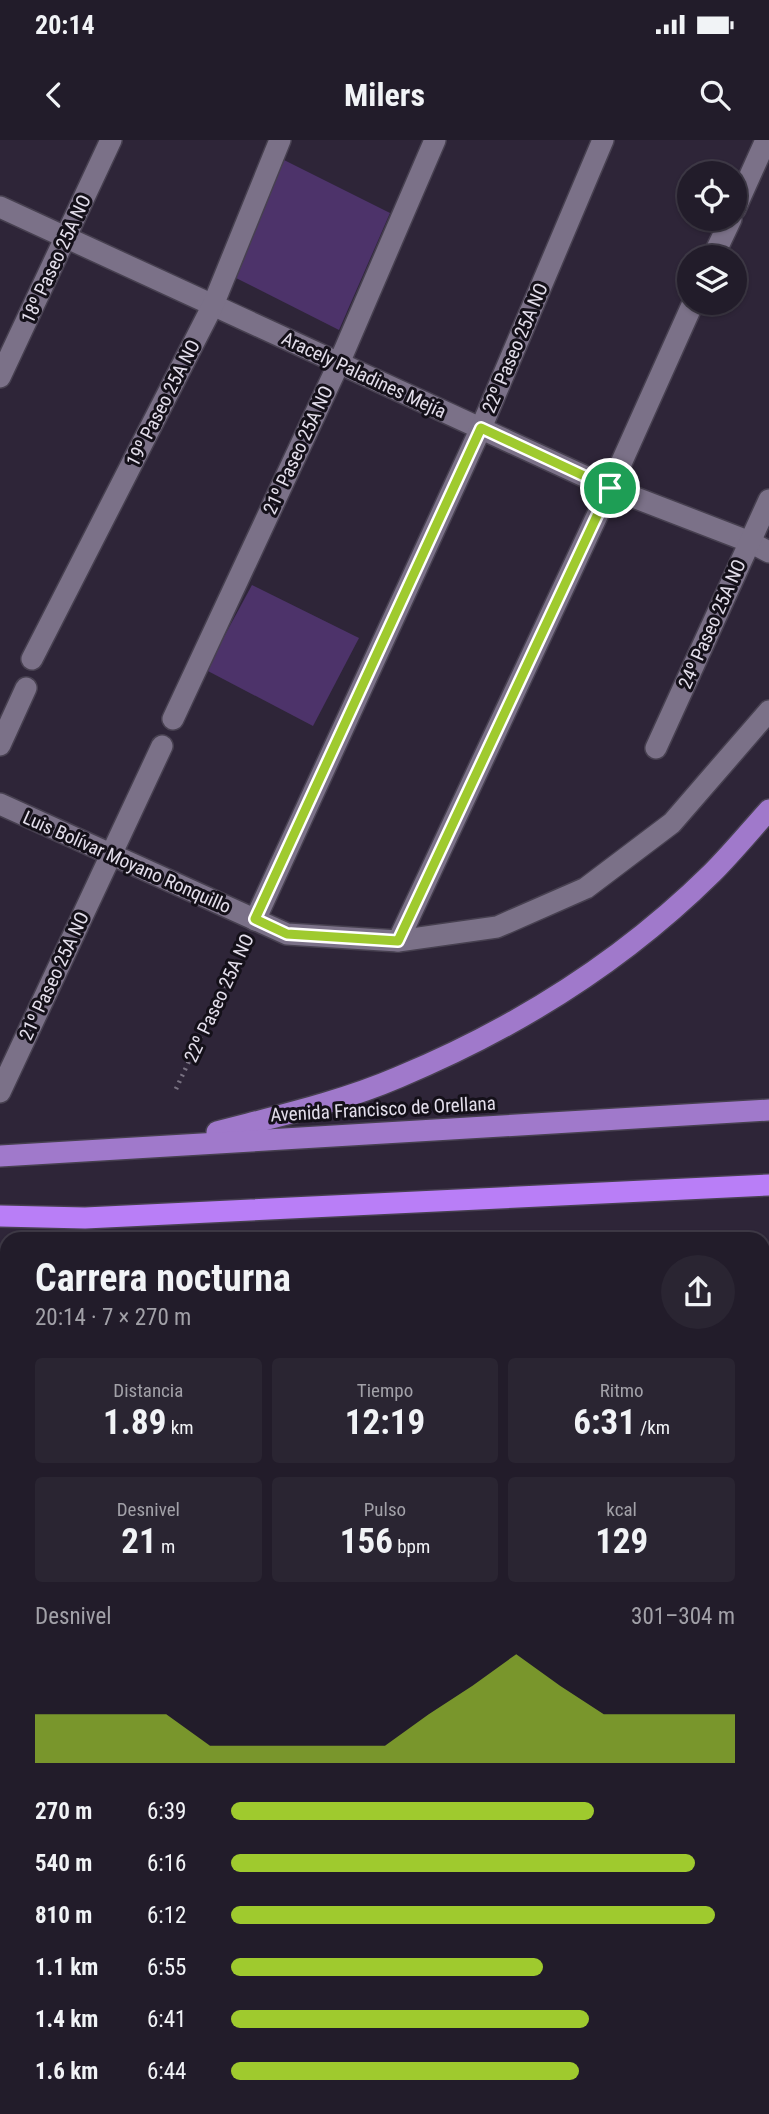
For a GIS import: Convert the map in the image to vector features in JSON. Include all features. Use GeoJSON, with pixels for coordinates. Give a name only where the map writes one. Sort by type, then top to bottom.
{"type":"FeatureCollection","features":[{"type":"Feature","properties":{"kind":"highway"},"geometry":{"type":"LineString","coordinates":[[0,1216],[85,1218],[769,1185]]}},
{"type":"Feature","properties":{"kind":"main road"},"geometry":{"type":"LineString","coordinates":[[174,1143],[318,1105],[398,1078],[492,1032],[563,992],[632,943],[712,873],[769,810]]}},
{"type":"Feature","properties":{"kind":"main road","name":"Avenida Francisco de Orellana"},"geometry":{"type":"LineString","coordinates":[[0,1156],[174,1143],[769,1110]]}},
{"type":"Feature","properties":{"kind":"street","name":"18º Paseo 25A NO"},"geometry":{"type":"LineString","coordinates":[[0,377],[111,140]]}},
{"type":"Feature","properties":{"kind":"street","name":"19º Paseo 25A NO"},"geometry":{"type":"LineString","coordinates":[[32,659],[213,305],[280,140]]}},
{"type":"Feature","properties":{"kind":"street","name":"21º Paseo 25A NO"},"geometry":{"type":"LineString","coordinates":[[173,719],[339,363],[435,140]]}},
{"type":"Feature","properties":{"kind":"street","name":"22º Paseo 25A NO"},"geometry":{"type":"LineString","coordinates":[[255,919],[481,428],[603,140]]}},
{"type":"Feature","properties":{"kind":"street"},"geometry":{"type":"LineString","coordinates":[[747,182],[766,140]]}},
{"type":"Feature","properties":{"kind":"street","name":"Aracely Paladines Mejía"},"geometry":{"type":"LineString","coordinates":[[0,208],[610,488],[750,542],[769,552]]}},
{"type":"Feature","properties":{"kind":"street"},"geometry":{"type":"LineString","coordinates":[[398,941],[610,488],[688,315]]}},
{"type":"Feature","properties":{"kind":"street","name":"24º Paseo 25A NO"},"geometry":{"type":"LineString","coordinates":[[656,748],[769,500]]}},
{"type":"Feature","properties":{"kind":"street"},"geometry":{"type":"LineString","coordinates":[[0,745],[26,688]]}},
{"type":"Feature","properties":{"kind":"street","name":"Luis Bolívar Moyano Ronquillo"},"geometry":{"type":"LineString","coordinates":[[0,804],[287,934],[398,941],[497,927],[586,888],[672,824],[769,711]]}},
{"type":"Feature","properties":{"kind":"street","name":"21º Paseo 25A NO"},"geometry":{"type":"LineString","coordinates":[[0,1092],[162,746]]}},
{"type":"Feature","properties":{"kind":"path","name":"22º Paseo 25A NO"},"geometry":{"type":"LineString","coordinates":[[176,1089],[255,919]]}},
{"type":"Feature","properties":{"kind":"shaded area"},"geometry":{"type":"Polygon","coordinates":[[[284,160],[390,213],[339,330],[234,277],[284,160]]]}},
{"type":"Feature","properties":{"kind":"shaded area"},"geometry":{"type":"Polygon","coordinates":[[[252,585],[359,638],[313,726],[206,670],[252,585]]]}},
{"type":"Feature","properties":{"kind":"route"},"geometry":{"type":"LineString","coordinates":[[481,428],[610,488],[398,941],[287,934],[255,919],[481,428]]}}]}
